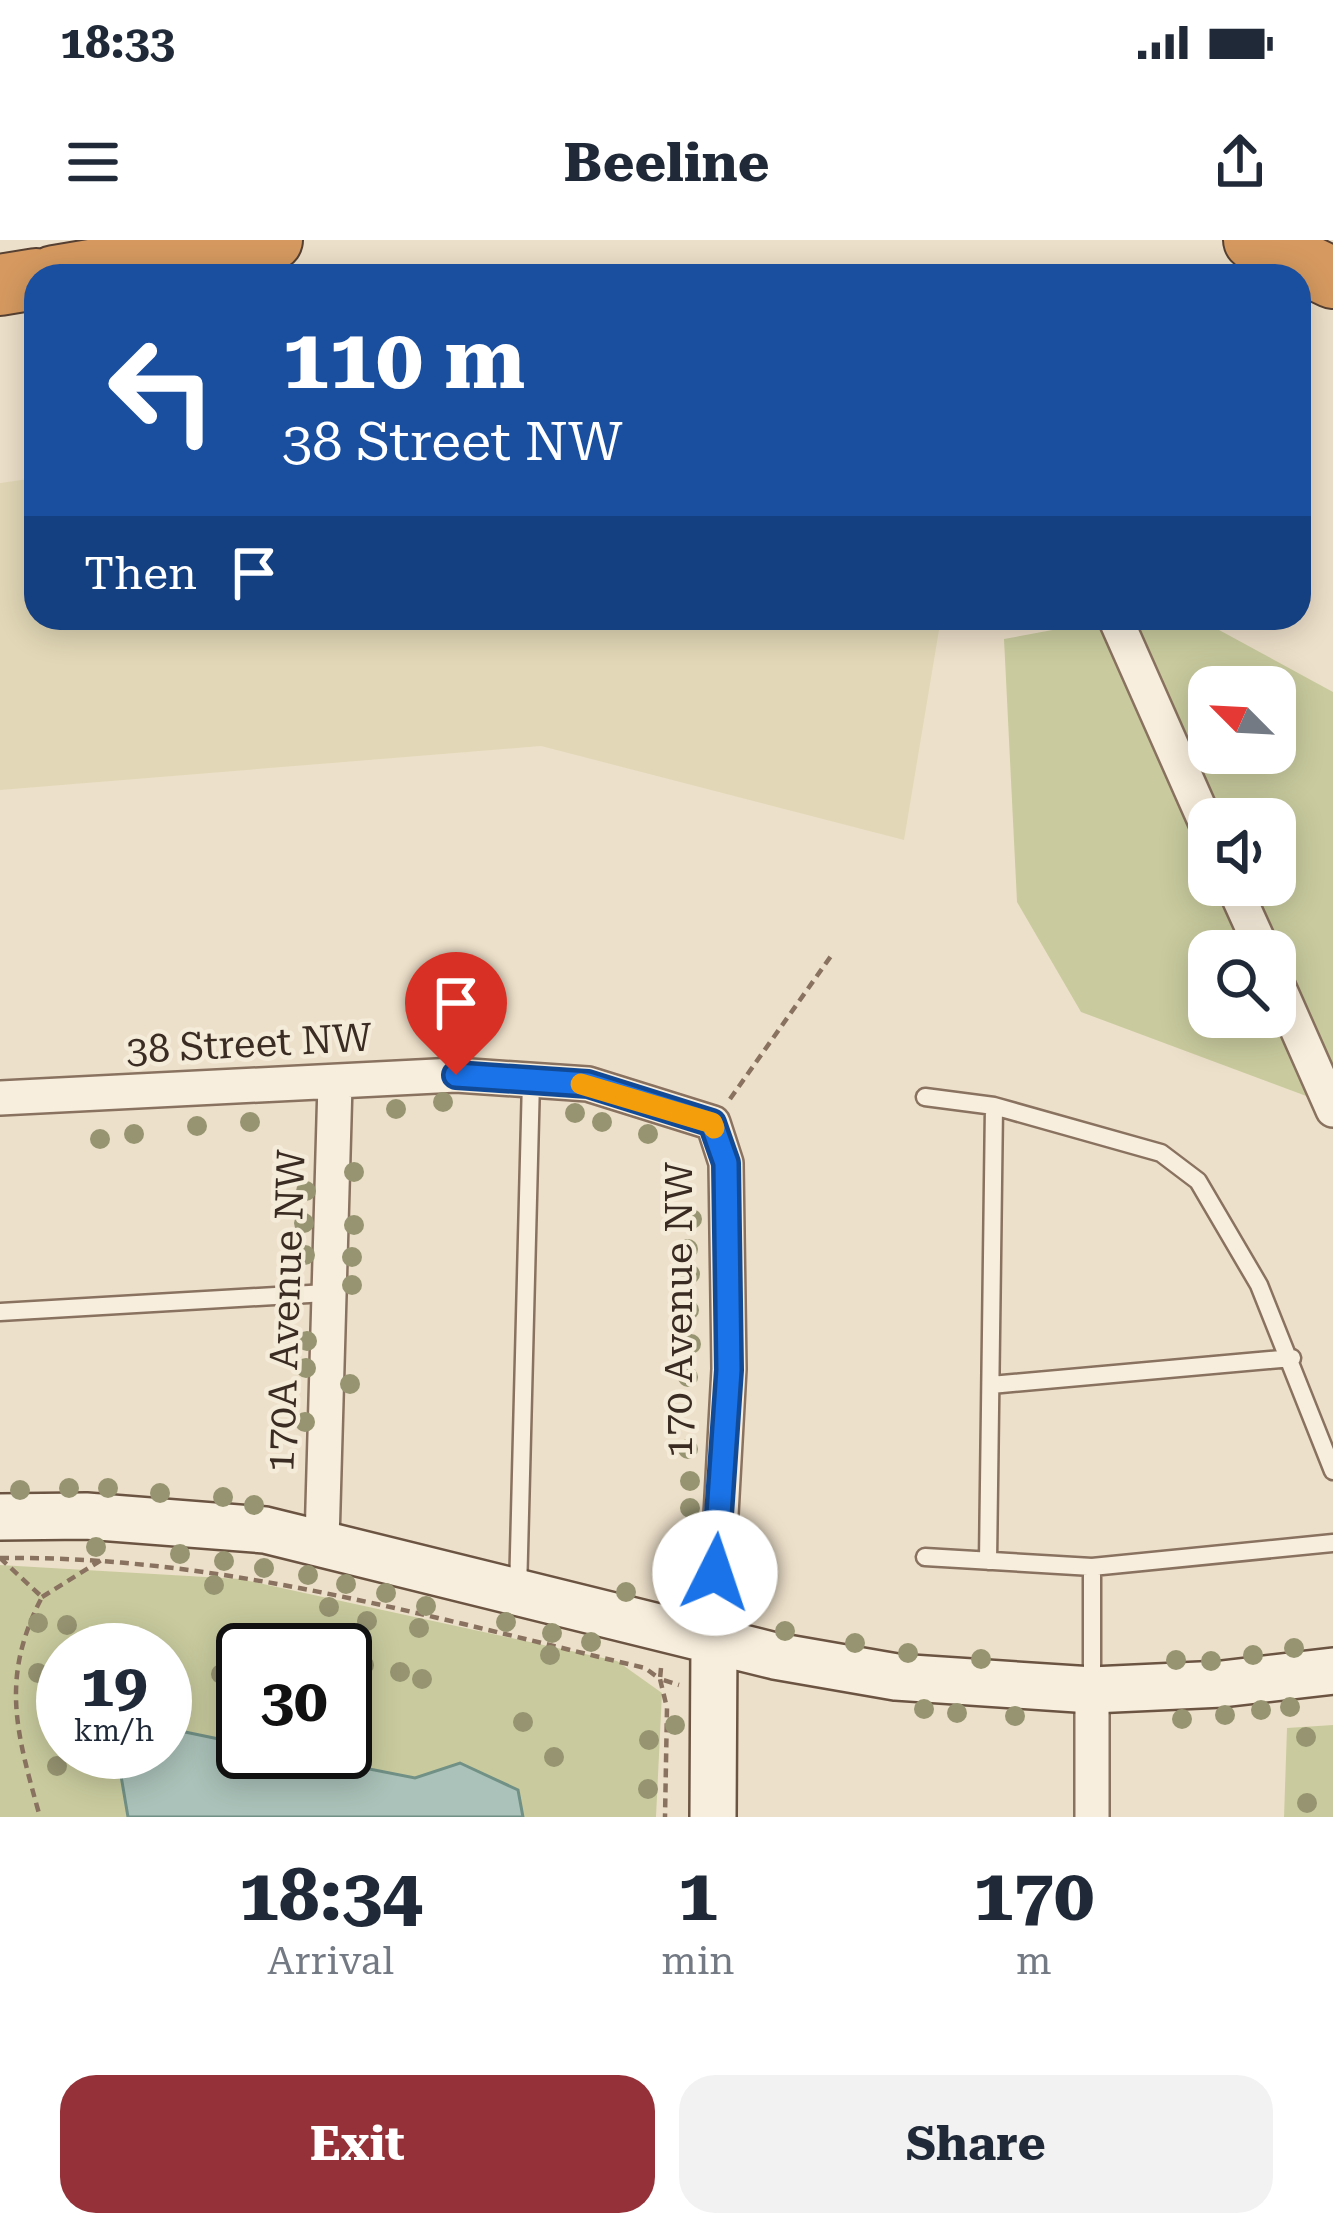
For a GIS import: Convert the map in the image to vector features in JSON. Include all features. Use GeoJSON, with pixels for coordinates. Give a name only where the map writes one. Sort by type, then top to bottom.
{"type":"FeatureCollection","features":[{"type":"Feature","properties":{"kind":"highway"},"geometry":{"type":"LineString","coordinates":[[127,264],[272,240]]}},
{"type":"Feature","properties":{"kind":"highway"},"geometry":{"type":"LineString","coordinates":[[1254,240],[1304,264]]}},
{"type":"Feature","properties":{"kind":"street"},"geometry":{"type":"LineString","coordinates":[[1120,630],[1195,798]]}},
{"type":"Feature","properties":{"kind":"street"},"geometry":{"type":"LineString","coordinates":[[1296,1026],[1333,1110]]}},
{"type":"Feature","properties":{"kind":"street","name":"38 Street NW"},"geometry":{"type":"LineString","coordinates":[[0,1098],[456,1075],[588,1084],[712,1123]]}},
{"type":"Feature","properties":{"kind":"street","name":"170A Avenue NW"},"geometry":{"type":"LineString","coordinates":[[322,1541],[335,1084]]}},
{"type":"Feature","properties":{"kind":"street","name":"170 Avenue NW"},"geometry":{"type":"LineString","coordinates":[[712,1123],[726,1163],[729,1370],[714,1642]]}},
{"type":"Feature","properties":{"kind":"street"},"geometry":{"type":"LineString","coordinates":[[0,1517],[182,1521],[322,1541],[714,1642],[896,1677],[1092,1690],[1204,1685],[1333,1671]]}},
{"type":"Feature","properties":{"kind":"street"},"geometry":{"type":"LineString","coordinates":[[713,1817],[714,1642]]}},
{"type":"Feature","properties":{"kind":"street"},"geometry":{"type":"LineString","coordinates":[[1092,1690],[1092,1817]]}},
{"type":"Feature","properties":{"kind":"lane"},"geometry":{"type":"LineString","coordinates":[[518,1593],[531,1080]]}},
{"type":"Feature","properties":{"kind":"lane"},"geometry":{"type":"LineString","coordinates":[[925,1097],[994,1106],[1161,1153],[1198,1181],[1259,1285],[1292,1358],[1333,1471]]}},
{"type":"Feature","properties":{"kind":"lane"},"geometry":{"type":"LineString","coordinates":[[988,1561],[994,1106]]}},
{"type":"Feature","properties":{"kind":"lane"},"geometry":{"type":"LineString","coordinates":[[0,1312],[326,1293]]}},
{"type":"Feature","properties":{"kind":"lane"},"geometry":{"type":"LineString","coordinates":[[991,1385],[1292,1358]]}},
{"type":"Feature","properties":{"kind":"lane"},"geometry":{"type":"LineString","coordinates":[[926,1557],[1092,1567],[1333,1543]]}},
{"type":"Feature","properties":{"kind":"lane"},"geometry":{"type":"LineString","coordinates":[[1092,1567],[1092,1690]]}},
{"type":"Feature","properties":{"kind":"path"},"geometry":{"type":"LineString","coordinates":[[712,1123],[831,956]]}},
{"type":"Feature","properties":{"kind":"path"},"geometry":{"type":"LineString","coordinates":[[42,1597],[0,1558],[103,1559],[212,1572],[373,1604],[645,1668],[660,1678],[667,1708],[665,1817]]}},
{"type":"Feature","properties":{"kind":"path"},"geometry":{"type":"LineString","coordinates":[[40,1817],[10,1701],[15,1647],[42,1597],[103,1559]]}},
{"type":"Feature","properties":{"kind":"shaded area"},"geometry":{"type":"Polygon","coordinates":[[[24,480],[24,630],[939,630],[904,840],[541,746],[0,790],[0,483],[24,480]]]}},
{"type":"Feature","properties":{"kind":"shaded area"},"geometry":{"type":"Polygon","coordinates":[[[192,1733],[216,1738],[216,1779],[372,1779],[372,1770],[415,1778],[460,1763],[518,1790],[523,1817],[128,1817],[122,1779],[192,1779],[192,1733]]]}},
{"type":"Feature","properties":{"kind":"green space"},"geometry":{"type":"Polygon","coordinates":[[[1052,630],[1219,630],[1285,666],[1188,666],[1188,774],[1296,774],[1296,672],[1333,692],[1333,1106],[1081,1012],[1017,902],[1004,639],[1052,630]]]}},
{"type":"Feature","properties":{"kind":"green space"},"geometry":{"type":"Polygon","coordinates":[[[0,1565],[240,1579],[617,1661],[662,1693],[656,1817],[0,1817],[0,1565]]]}},
{"type":"Feature","properties":{"kind":"green space"},"geometry":{"type":"Polygon","coordinates":[[[1333,1725],[1333,1817],[1284,1817],[1287,1728],[1333,1725]]]}},
{"type":"Feature","properties":{"kind":"slow traffic"},"geometry":{"type":"LineString","coordinates":[[581,1084],[712,1123],[714,1128]]}},
{"type":"Feature","properties":{"kind":"route"},"geometry":{"type":"LineString","coordinates":[[456,1075],[588,1084],[712,1123],[726,1163],[729,1370],[715,1573]]}}]}
